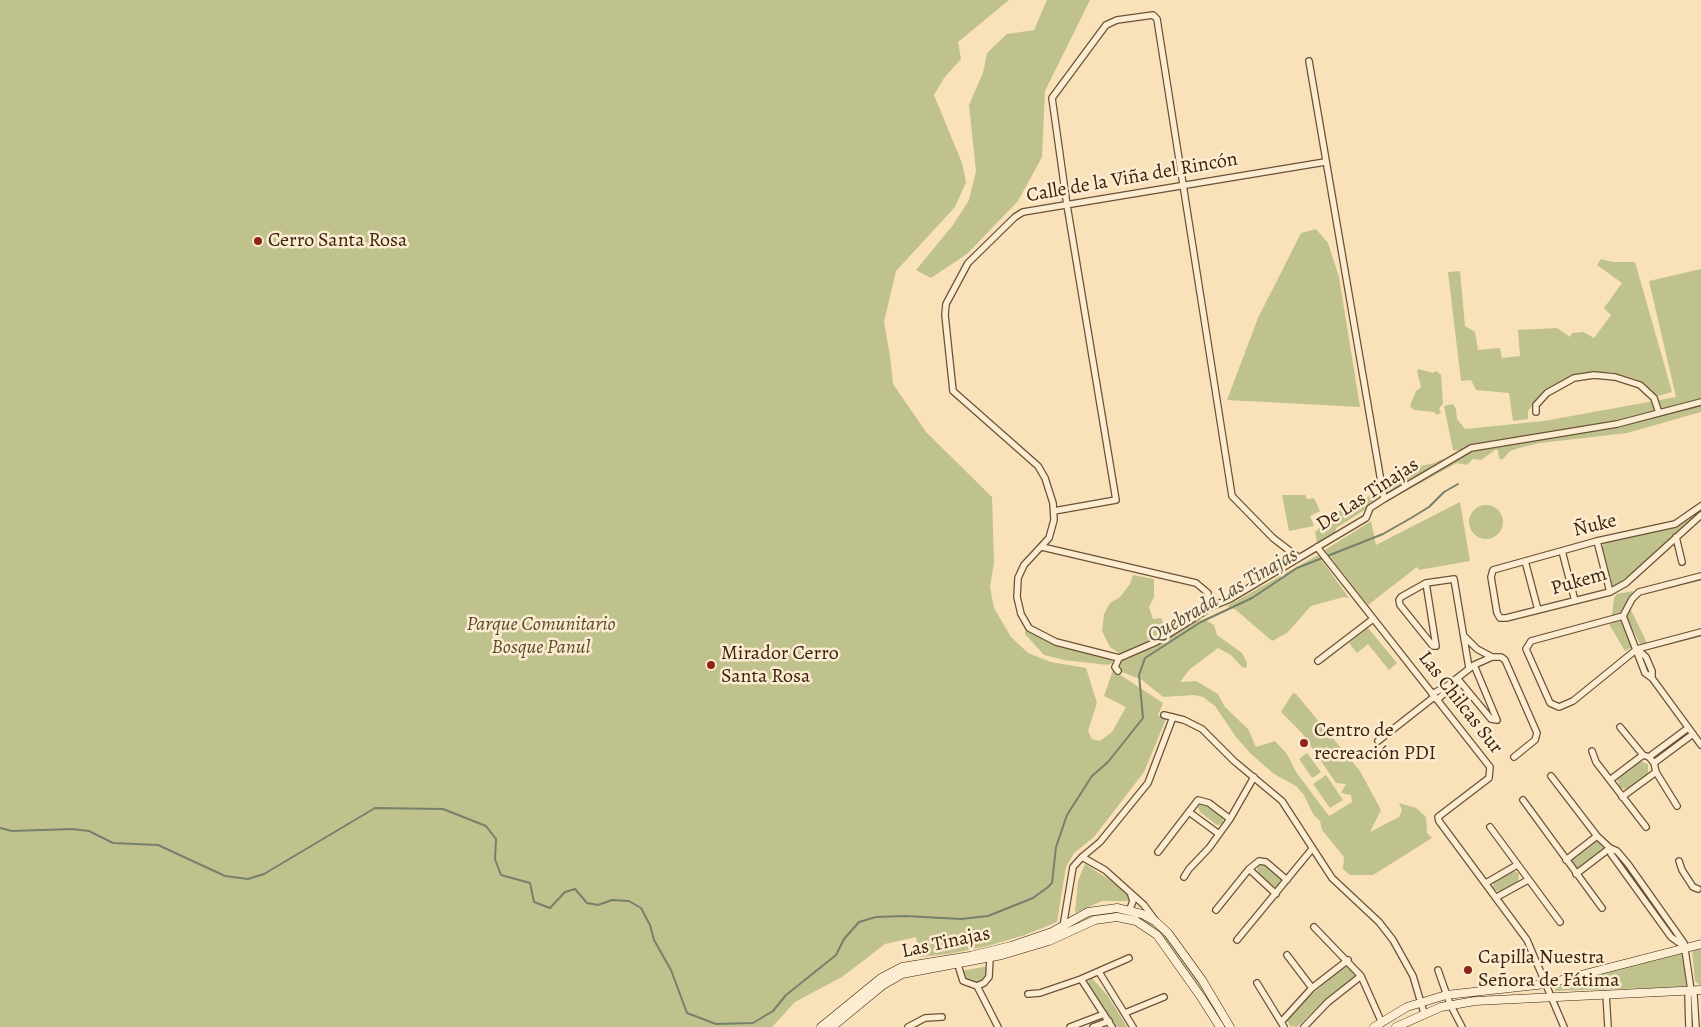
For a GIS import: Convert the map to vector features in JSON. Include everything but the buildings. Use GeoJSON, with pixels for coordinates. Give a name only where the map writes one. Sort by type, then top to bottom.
{"type":"FeatureCollection","features":[{"type":"Feature","properties":{"kind":"street"},"geometry":{"type":"LineString","coordinates":[[1054,510],[1116,500],[1067,205],[1052,98],[1104,27],[1117,20],[1151,14],[1157,19],[1232,496],[1273,538],[1299,558]]}},
{"type":"Feature","properties":{"kind":"street"},"geometry":{"type":"LineString","coordinates":[[1309,61],[1384,499]]}},
{"type":"Feature","properties":{"kind":"street","name":"Calle de la Viña del Rincón"},"geometry":{"type":"LineString","coordinates":[[1042,547],[1050,535],[1054,510],[1045,478],[1038,466],[953,391],[944,311],[965,266],[1015,217],[1028,210],[1325,162]]}},
{"type":"Feature","properties":{"kind":"street"},"geometry":{"type":"LineString","coordinates":[[1536,412],[1536,405],[1547,393],[1574,378],[1594,375],[1614,377],[1640,385],[1657,401],[1660,413]]}},
{"type":"Feature","properties":{"kind":"street","name":"De Las Tinajas"},"geometry":{"type":"LineString","coordinates":[[1119,658],[1156,642],[1208,608],[1230,599],[1366,518],[1370,508],[1384,499],[1475,447],[1617,424],[1701,402]]}},
{"type":"Feature","properties":{"kind":"street","name":"Ñuke"},"geometry":{"type":"LineString","coordinates":[[1500,618],[1492,577],[1493,570],[1597,541],[1675,524],[1701,506]]}},
{"type":"Feature","properties":{"kind":"street","name":"Pukem"},"geometry":{"type":"LineString","coordinates":[[1500,618],[1610,592],[1626,583],[1701,516]]}},
{"type":"Feature","properties":{"kind":"street"},"geometry":{"type":"LineString","coordinates":[[1676,537],[1682,562]]}},
{"type":"Feature","properties":{"kind":"street"},"geometry":{"type":"LineString","coordinates":[[1597,541],[1610,592]]}},
{"type":"Feature","properties":{"kind":"street"},"geometry":{"type":"LineString","coordinates":[[1118,671],[1115,667],[1119,658],[1056,642],[1029,628],[1018,607],[1017,582],[1024,566],[1042,547],[1196,583],[1208,592],[1208,608]]}},
{"type":"Feature","properties":{"kind":"street","name":"Las Chilcas Sur"},"geometry":{"type":"LineString","coordinates":[[1317,547],[1490,769],[1489,778],[1438,817],[1440,825],[1486,883],[1527,940],[1564,1027]]}},
{"type":"Feature","properties":{"kind":"street"},"geometry":{"type":"LineString","coordinates":[[1562,551],[1575,601]]}},
{"type":"Feature","properties":{"kind":"street"},"geometry":{"type":"LineString","coordinates":[[1525,561],[1538,610]]}},
{"type":"Feature","properties":{"kind":"street"},"geometry":{"type":"LineString","coordinates":[[1701,576],[1636,594],[1623,616],[1531,641],[1526,646],[1550,703],[1557,707],[1573,701],[1637,649],[1701,632]]}},
{"type":"Feature","properties":{"kind":"street"},"geometry":{"type":"LineString","coordinates":[[1426,583],[1437,643],[1435,646],[1399,602],[1401,597],[1426,583],[1454,579],[1463,635],[1472,667],[1497,720],[1491,719],[1457,678]]}},
{"type":"Feature","properties":{"kind":"street"},"geometry":{"type":"LineString","coordinates":[[1623,616],[1637,649],[1646,657],[1651,669],[1652,678],[1701,745]]}},
{"type":"Feature","properties":{"kind":"street"},"geometry":{"type":"LineString","coordinates":[[1318,662],[1374,619]]}},
{"type":"Feature","properties":{"kind":"street"},"geometry":{"type":"LineString","coordinates":[[1463,635],[1477,649],[1492,657]]}},
{"type":"Feature","properties":{"kind":"street"},"geometry":{"type":"LineString","coordinates":[[1378,741],[1435,697],[1446,692],[1447,686],[1472,667],[1492,657],[1502,657],[1537,733],[1535,740],[1514,757]]}},
{"type":"Feature","properties":{"kind":"street"},"geometry":{"type":"LineString","coordinates":[[1164,715],[1202,729],[1287,808],[1312,849],[1339,886],[1388,934],[1408,966],[1422,1001],[1424,1013]]}},
{"type":"Feature","properties":{"kind":"street"},"geometry":{"type":"LineString","coordinates":[[1063,931],[1070,874],[1082,857],[1100,842],[1148,783],[1173,717]]}},
{"type":"Feature","properties":{"kind":"street"},"geometry":{"type":"LineString","coordinates":[[1620,727],[1654,763],[1656,772],[1677,806]]}},
{"type":"Feature","properties":{"kind":"street"},"geometry":{"type":"LineString","coordinates":[[1610,780],[1688,728]]}},
{"type":"Feature","properties":{"kind":"street"},"geometry":{"type":"LineString","coordinates":[[1654,763],[1693,734]]}},
{"type":"Feature","properties":{"kind":"street"},"geometry":{"type":"LineString","coordinates":[[1592,750],[1596,762],[1646,827]]}},
{"type":"Feature","properties":{"kind":"street"},"geometry":{"type":"LineString","coordinates":[[1622,797],[1656,772]]}},
{"type":"Feature","properties":{"kind":"street"},"geometry":{"type":"LineString","coordinates":[[1552,776],[1598,836],[1610,848],[1617,851],[1628,864],[1679,934],[1685,947],[1691,990],[1694,996],[1696,1027]]}},
{"type":"Feature","properties":{"kind":"street"},"geometry":{"type":"LineString","coordinates":[[1184,877],[1209,848],[1230,819],[1254,777]]}},
{"type":"Feature","properties":{"kind":"street"},"geometry":{"type":"LineString","coordinates":[[1158,852],[1198,800],[1203,800],[1230,819]]}},
{"type":"Feature","properties":{"kind":"street"},"geometry":{"type":"LineString","coordinates":[[1523,800],[1602,908]]}},
{"type":"Feature","properties":{"kind":"street"},"geometry":{"type":"LineString","coordinates":[[1189,812],[1219,834]]}},
{"type":"Feature","properties":{"kind":"street"},"geometry":{"type":"LineString","coordinates":[[1490,827],[1560,922]]}},
{"type":"Feature","properties":{"kind":"street"},"geometry":{"type":"LineString","coordinates":[[1566,860],[1598,836]]}},
{"type":"Feature","properties":{"kind":"street"},"geometry":{"type":"LineString","coordinates":[[1576,874],[1610,848]]}},
{"type":"Feature","properties":{"kind":"street"},"geometry":{"type":"LineString","coordinates":[[1237,940],[1312,849]]}},
{"type":"Feature","properties":{"kind":"street"},"geometry":{"type":"LineString","coordinates":[[1082,857],[1105,870],[1130,893],[1179,946],[1230,1027]]}},
{"type":"Feature","properties":{"kind":"street"},"geometry":{"type":"LineString","coordinates":[[1679,861],[1682,870],[1693,887],[1700,889]]}},
{"type":"Feature","properties":{"kind":"street"},"geometry":{"type":"LineString","coordinates":[[1216,910],[1255,863],[1266,862],[1287,880]]}},
{"type":"Feature","properties":{"kind":"street"},"geometry":{"type":"LineString","coordinates":[[1486,883],[1517,865]]}},
{"type":"Feature","properties":{"kind":"street"},"geometry":{"type":"LineString","coordinates":[[1249,870],[1276,894]]}},
{"type":"Feature","properties":{"kind":"street"},"geometry":{"type":"LineString","coordinates":[[1497,898],[1528,880]]}},
{"type":"Feature","properties":{"kind":"street"},"geometry":{"type":"LineString","coordinates":[[1130,893],[1133,901],[1130,909]]}},
{"type":"Feature","properties":{"kind":"street"},"geometry":{"type":"LineString","coordinates":[[1063,931],[1098,910],[1130,909],[1155,921]]}},
{"type":"Feature","properties":{"kind":"street"},"geometry":{"type":"LineString","coordinates":[[1063,931],[1105,918],[1123,918],[1142,924],[1165,945],[1220,1027]]}},
{"type":"Feature","properties":{"kind":"street"},"geometry":{"type":"LineString","coordinates":[[1314,927],[1348,960],[1361,976],[1381,1022]]}},
{"type":"Feature","properties":{"kind":"street","name":"Las Tinajas"},"geometry":{"type":"LineString","coordinates":[[832,1027],[895,977],[917,969],[958,965],[990,958],[1063,931]]}},
{"type":"Feature","properties":{"kind":"street","name":"Las Tinajas"},"geometry":{"type":"LineString","coordinates":[[821,1027],[881,978],[895,970],[916,964],[996,950],[1063,931]]}},
{"type":"Feature","properties":{"kind":"street"},"geometry":{"type":"LineString","coordinates":[[1374,1027],[1422,1001],[1446,995],[1546,984],[1701,944]]}},
{"type":"Feature","properties":{"kind":"street"},"geometry":{"type":"LineString","coordinates":[[1287,955],[1312,988]]}},
{"type":"Feature","properties":{"kind":"street"},"geometry":{"type":"LineString","coordinates":[[958,965],[963,981],[977,986],[984,983],[991,974],[990,958]]}},
{"type":"Feature","properties":{"kind":"street"},"geometry":{"type":"LineString","coordinates":[[1028,994],[1040,993],[1081,980],[1129,958]]}},
{"type":"Feature","properties":{"kind":"street"},"geometry":{"type":"LineString","coordinates":[[1257,983],[1283,1024],[1312,988],[1348,960]]}},
{"type":"Feature","properties":{"kind":"street"},"geometry":{"type":"LineString","coordinates":[[1438,970],[1446,995],[1462,1027]]}},
{"type":"Feature","properties":{"kind":"street"},"geometry":{"type":"LineString","coordinates":[[1099,972],[1133,1027]]}},
{"type":"Feature","properties":{"kind":"street"},"geometry":{"type":"LineString","coordinates":[[1304,1027],[1328,1002],[1361,976]]}},
{"type":"Feature","properties":{"kind":"street"},"geometry":{"type":"LineString","coordinates":[[1081,980],[1111,1024],[1093,1027]]}},
{"type":"Feature","properties":{"kind":"street"},"geometry":{"type":"LineString","coordinates":[[977,986],[996,1026]]}},
{"type":"Feature","properties":{"kind":"street"},"geometry":{"type":"LineString","coordinates":[[1689,1027],[1688,996],[1691,990]]}},
{"type":"Feature","properties":{"kind":"street"},"geometry":{"type":"LineString","coordinates":[[1396,1027],[1424,1013],[1450,1004],[1487,999],[1701,990]]}},
{"type":"Feature","properties":{"kind":"street"},"geometry":{"type":"LineString","coordinates":[[1606,994],[1608,1027]]}},
{"type":"Feature","properties":{"kind":"street"},"geometry":{"type":"LineString","coordinates":[[1125,1013],[1164,997]]}},
{"type":"Feature","properties":{"kind":"street"},"geometry":{"type":"LineString","coordinates":[[1070,1027],[1104,1014]]}},
{"type":"Feature","properties":{"kind":"street"},"geometry":{"type":"LineString","coordinates":[[909,1027],[925,1018],[942,1017]]}},
{"type":"Feature","properties":{"kind":"green space","name":"Parque Comunitario Bosque Panul"},"geometry":{"type":"Polygon","coordinates":[[[0,0],[1009,0],[958,42],[961,59],[944,78],[934,95],[962,163],[966,182],[955,207],[896,271],[884,322],[893,384],[926,432],[992,497],[994,563],[990,587],[994,608],[1011,637],[1028,653],[1051,662],[1086,668],[1097,703],[1088,731],[1092,739],[1100,741],[1112,732],[1126,707],[1104,696],[1113,670],[1163,703],[1158,715],[1166,719],[1144,772],[1094,837],[1074,853],[1066,867],[1057,922],[1025,935],[984,947],[948,954],[920,957],[916,937],[885,944],[842,977],[795,1002],[772,1027],[0,1027],[0,0]]]}},
{"type":"Feature","properties":{"kind":"green space"},"geometry":{"type":"Polygon","coordinates":[[[1047,0],[1090,0],[1045,91],[1042,157],[1018,201],[967,254],[931,278],[916,270],[953,225],[969,200],[976,171],[969,105],[983,73],[987,53],[1007,34],[1034,30],[1047,0]]]}},
{"type":"Feature","properties":{"kind":"green space"},"geometry":{"type":"Polygon","coordinates":[[[1316,229],[1328,243],[1339,277],[1360,407],[1227,400],[1258,318],[1301,233],[1316,229]]]}},
{"type":"Feature","properties":{"kind":"green space"},"geometry":{"type":"Polygon","coordinates":[[[1601,259],[1613,262],[1635,262],[1672,392],[1658,396],[1638,380],[1612,372],[1578,374],[1543,391],[1528,411],[1528,419],[1513,421],[1509,393],[1476,390],[1471,380],[1461,381],[1448,272],[1460,271],[1465,326],[1475,332],[1478,350],[1500,348],[1502,358],[1520,356],[1518,330],[1557,328],[1570,337],[1572,333],[1583,332],[1594,338],[1611,315],[1604,308],[1622,283],[1597,265],[1601,259]]]}},
{"type":"Feature","properties":{"kind":"green space"},"geometry":{"type":"Polygon","coordinates":[[[1701,269],[1701,412],[1627,433],[1540,443],[1519,448],[1510,451],[1502,460],[1499,458],[1498,450],[1495,450],[1481,460],[1473,459],[1467,465],[1457,463],[1382,504],[1374,504],[1336,528],[1335,538],[1325,544],[1317,543],[1315,532],[1337,512],[1384,489],[1389,481],[1414,467],[1431,464],[1443,459],[1452,461],[1465,451],[1453,450],[1444,406],[1453,404],[1456,409],[1457,419],[1465,429],[1544,421],[1676,397],[1649,281],[1701,269]]]}},
{"type":"Feature","properties":{"kind":"green space"},"geometry":{"type":"Polygon","coordinates":[[[1419,369],[1433,373],[1436,371],[1441,375],[1443,404],[1439,408],[1441,413],[1437,415],[1434,412],[1414,410],[1410,406],[1416,391],[1421,387],[1417,371],[1419,369]]]}},
{"type":"Feature","properties":{"kind":"green space"},"geometry":{"type":"Polygon","coordinates":[[[1282,495],[1305,495],[1307,499],[1314,498],[1320,511],[1310,516],[1314,526],[1289,531],[1282,495]]]}},
{"type":"Feature","properties":{"kind":"green space"},"geometry":{"type":"Polygon","coordinates":[[[1460,502],[1470,561],[1419,570],[1417,567],[1368,605],[1325,550],[1371,521],[1376,545],[1460,502]]]}},
{"type":"Feature","properties":{"kind":"green space"},"geometry":{"type":"Polygon","coordinates":[[[1486,505],[1493,506],[1498,510],[1502,515],[1502,529],[1498,534],[1493,538],[1486,539],[1479,538],[1474,534],[1470,529],[1469,522],[1470,515],[1474,510],[1479,506],[1486,505]]]}},
{"type":"Feature","properties":{"kind":"green space"},"geometry":{"type":"Polygon","coordinates":[[[1701,509],[1701,513],[1667,544],[1613,588],[1602,546],[1605,543],[1673,526],[1685,521],[1701,509]]]}},
{"type":"Feature","properties":{"kind":"green space"},"geometry":{"type":"Polygon","coordinates":[[[1318,555],[1349,598],[1344,597],[1311,606],[1287,633],[1272,641],[1236,610],[1227,606],[1318,555]]]}},
{"type":"Feature","properties":{"kind":"green space"},"geometry":{"type":"Polygon","coordinates":[[[1133,575],[1154,579],[1154,597],[1149,607],[1153,619],[1161,618],[1164,625],[1152,640],[1120,654],[1110,647],[1102,631],[1104,614],[1110,603],[1120,597],[1130,584],[1133,575]]]}},
{"type":"Feature","properties":{"kind":"green space"},"geometry":{"type":"Polygon","coordinates":[[[1633,591],[1621,614],[1612,616],[1614,598],[1617,594],[1633,591]]]}},
{"type":"Feature","properties":{"kind":"green space"},"geometry":{"type":"Polygon","coordinates":[[[1630,608],[1647,643],[1640,644],[1626,616],[1630,608]]]}},
{"type":"Feature","properties":{"kind":"green space"},"geometry":{"type":"Polygon","coordinates":[[[1197,620],[1207,621],[1214,625],[1217,635],[1242,653],[1247,663],[1246,668],[1242,667],[1231,655],[1218,648],[1190,669],[1180,682],[1196,681],[1218,694],[1225,707],[1248,729],[1256,747],[1275,741],[1287,754],[1296,772],[1329,816],[1352,802],[1351,795],[1341,793],[1346,784],[1336,783],[1302,733],[1281,712],[1293,693],[1296,694],[1360,771],[1381,810],[1370,832],[1399,817],[1402,810],[1399,803],[1416,808],[1426,817],[1427,833],[1432,838],[1373,875],[1350,875],[1343,869],[1344,857],[1322,830],[1320,821],[1313,814],[1304,795],[1296,786],[1274,774],[1250,753],[1236,737],[1215,706],[1203,697],[1194,695],[1163,697],[1142,680],[1122,672],[1118,666],[1120,659],[1197,620]]]}},
{"type":"Feature","properties":{"kind":"green space"},"geometry":{"type":"Polygon","coordinates":[[[1621,620],[1634,646],[1625,651],[1609,624],[1621,620]]]}},
{"type":"Feature","properties":{"kind":"green space"},"geometry":{"type":"Polygon","coordinates":[[[1026,625],[1061,645],[1102,650],[1112,654],[1112,663],[1108,665],[1064,660],[1044,655],[1025,634],[1026,625]]]}},
{"type":"Feature","properties":{"kind":"green space"},"geometry":{"type":"Polygon","coordinates":[[[1368,628],[1397,663],[1389,670],[1368,644],[1357,653],[1349,643],[1368,628]]]}},
{"type":"Feature","properties":{"kind":"green space"},"geometry":{"type":"Polygon","coordinates":[[[1307,753],[1321,772],[1312,778],[1299,759],[1307,753]]]}},
{"type":"Feature","properties":{"kind":"green space"},"geometry":{"type":"Polygon","coordinates":[[[1639,761],[1648,764],[1648,774],[1627,789],[1620,788],[1617,778],[1639,761]]]}},
{"type":"Feature","properties":{"kind":"green space"},"geometry":{"type":"Polygon","coordinates":[[[1326,775],[1343,800],[1330,808],[1313,784],[1326,775]]]}},
{"type":"Feature","properties":{"kind":"green space"},"geometry":{"type":"Polygon","coordinates":[[[1201,803],[1223,817],[1223,824],[1217,825],[1200,812],[1198,807],[1201,803]]]}},
{"type":"Feature","properties":{"kind":"green space"},"geometry":{"type":"Polygon","coordinates":[[[1595,841],[1601,844],[1604,850],[1578,869],[1571,866],[1570,858],[1595,841]]]}},
{"type":"Feature","properties":{"kind":"green space"},"geometry":{"type":"Polygon","coordinates":[[[1085,864],[1116,884],[1132,898],[1130,901],[1102,901],[1075,913],[1078,881],[1085,864]]]}},
{"type":"Feature","properties":{"kind":"green space"},"geometry":{"type":"Polygon","coordinates":[[[1260,864],[1268,867],[1282,879],[1283,881],[1276,888],[1258,872],[1257,866],[1260,864]]]}},
{"type":"Feature","properties":{"kind":"green space"},"geometry":{"type":"Polygon","coordinates":[[[1512,871],[1519,873],[1518,881],[1500,892],[1493,889],[1493,882],[1512,871]]]}},
{"type":"Feature","properties":{"kind":"green space"},"geometry":{"type":"Polygon","coordinates":[[[1114,911],[1135,913],[1159,927],[1181,954],[1228,1027],[1223,1027],[1168,944],[1125,916],[1071,927],[1092,915],[1114,911]]]}},
{"type":"Feature","properties":{"kind":"green space"},"geometry":{"type":"Polygon","coordinates":[[[1701,947],[1700,985],[1695,981],[1692,950],[1701,947]]]}},
{"type":"Feature","properties":{"kind":"green space"},"geometry":{"type":"Polygon","coordinates":[[[1685,952],[1686,987],[1555,991],[1556,985],[1685,952]]]}},
{"type":"Feature","properties":{"kind":"green space"},"geometry":{"type":"Polygon","coordinates":[[[1349,965],[1356,973],[1355,977],[1331,994],[1297,1027],[1290,1026],[1287,1020],[1300,1005],[1338,971],[1349,965]]]}},
{"type":"Feature","properties":{"kind":"green space"},"geometry":{"type":"Polygon","coordinates":[[[989,966],[987,977],[977,983],[967,979],[962,971],[989,966]]]}},
{"type":"Feature","properties":{"kind":"green space"},"geometry":{"type":"Polygon","coordinates":[[[1092,978],[1108,996],[1127,1027],[1117,1027],[1088,984],[1092,978]]]}},
{"type":"Feature","properties":{"kind":"waterway","name":"Quebrada Las Tinajas"},"geometry":{"type":"LineString","coordinates":[[0,828],[12,831],[72,829],[89,831],[113,843],[158,845],[225,876],[248,879],[264,874],[375,808],[443,809],[486,826],[496,839],[495,859],[501,875],[530,883],[534,902],[550,908],[565,892],[575,889],[587,903],[598,905],[612,900],[629,901],[641,908],[650,925],[654,940],[671,970],[687,1013],[716,1024],[753,1023],[773,1011],[786,995],[836,955],[844,939],[859,922],[876,917],[905,916],[961,919],[988,916],[1033,898],[1048,887],[1052,883],[1056,847],[1067,815],[1092,776],[1108,762],[1143,718],[1139,675],[1145,658],[1201,622],[1252,598],[1297,568],[1383,534],[1429,507],[1444,492],[1458,484]]}},
{"type":"Feature","properties":{"kind":"place","name":"Cerro Santa Rosa"},"geometry":{"type":"Point","coordinates":[258,241]}},
{"type":"Feature","properties":{"kind":"place","name":"Mirador Cerro Santa Rosa"},"geometry":{"type":"Point","coordinates":[711,665]}},
{"type":"Feature","properties":{"kind":"place","name":"Centro de recreación PDI"},"geometry":{"type":"Point","coordinates":[1304,743]}},
{"type":"Feature","properties":{"kind":"place","name":"Capilla Nuestra Señora de Fátima"},"geometry":{"type":"Point","coordinates":[1468,970]}}]}
